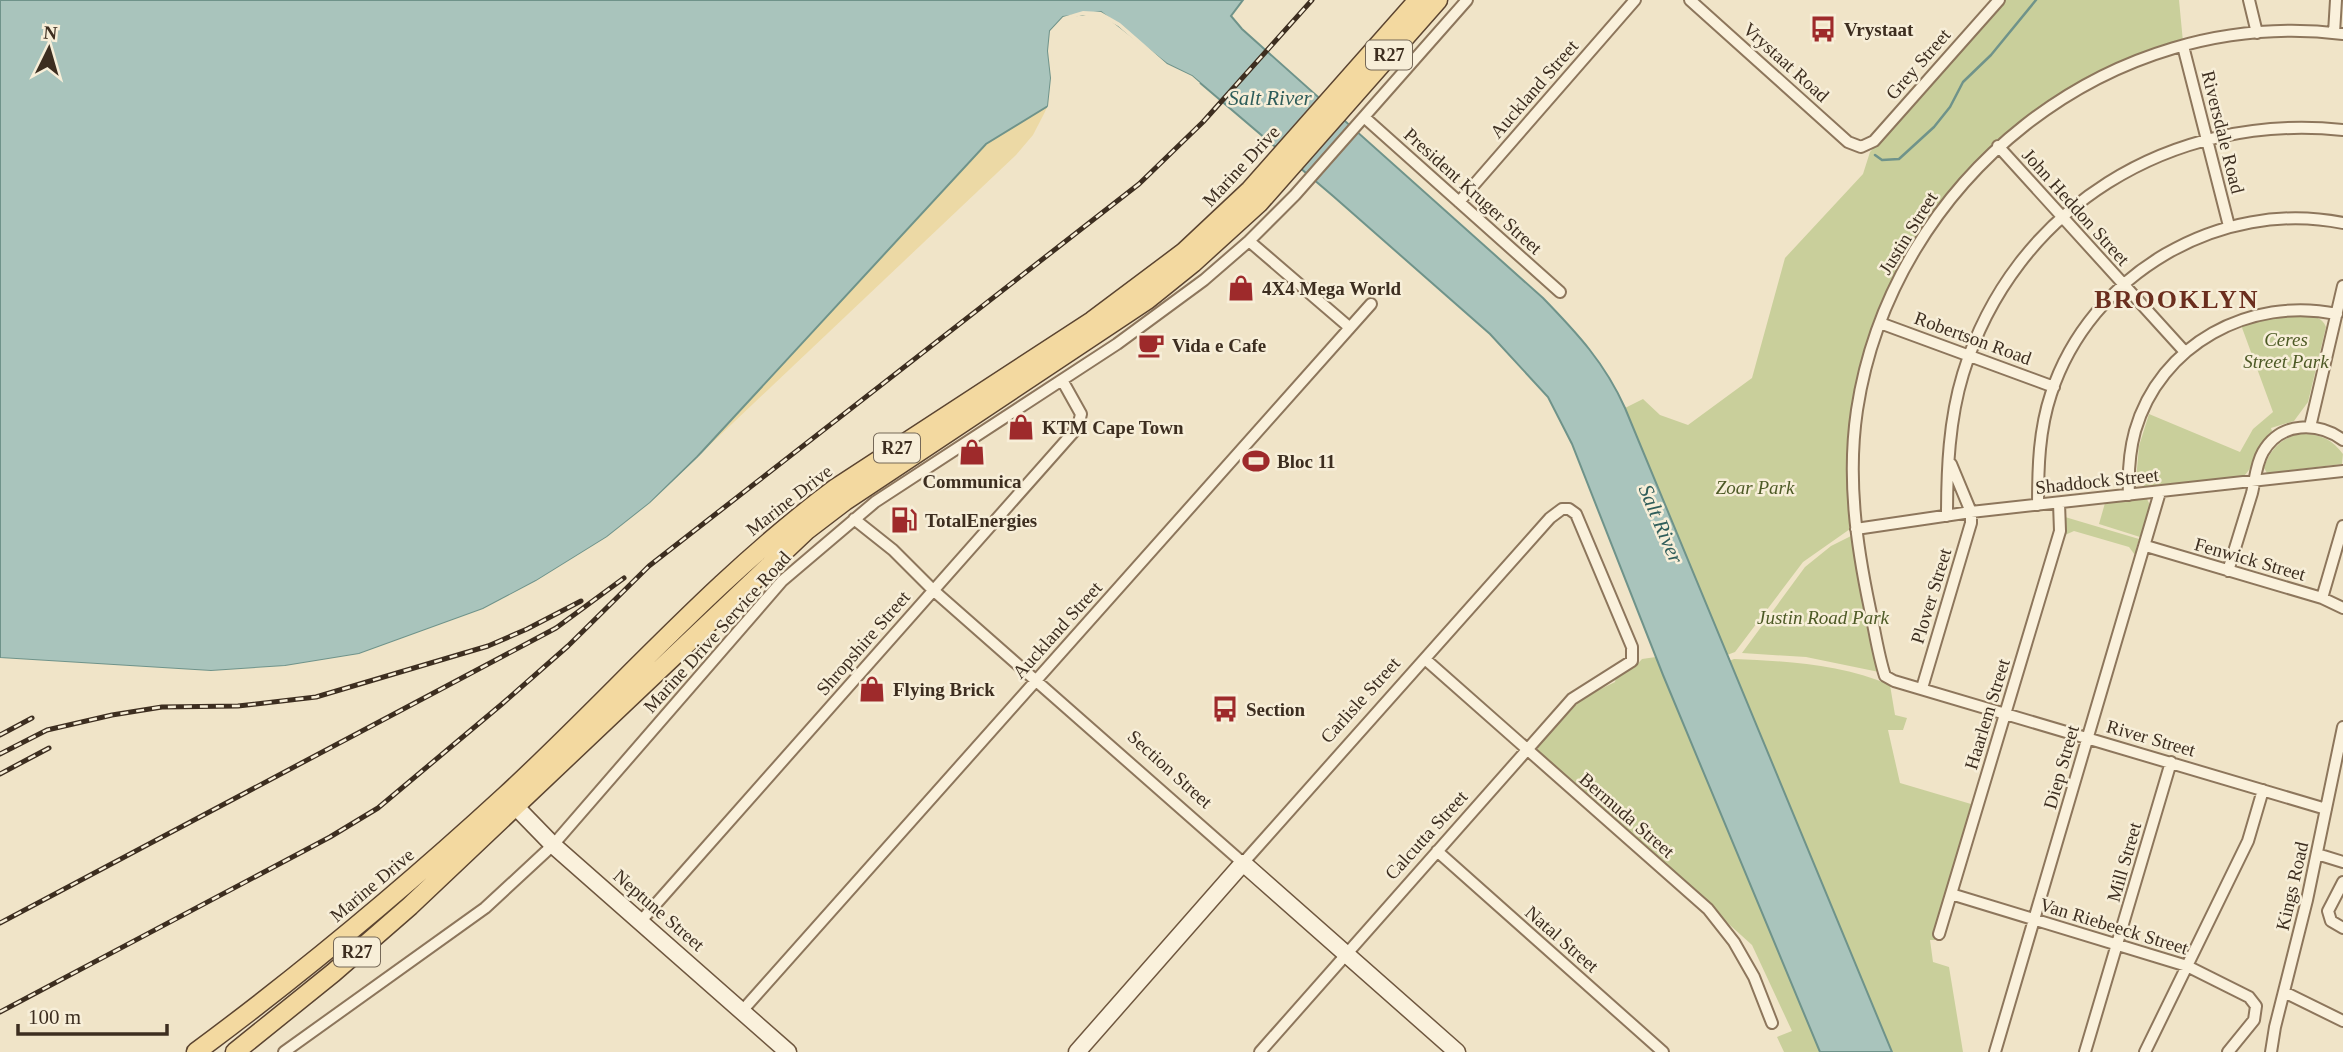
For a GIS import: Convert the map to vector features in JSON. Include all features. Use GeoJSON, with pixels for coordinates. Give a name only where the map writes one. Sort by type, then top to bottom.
{"type":"FeatureCollection","features":[{"type":"Feature","properties":{"kind":"main road","name":"Marine Drive"},"geometry":{"type":"LineString","coordinates":[[1335,105],[1418,0]]}},
{"type":"Feature","properties":{"kind":"main road","name":"Marine Drive"},"geometry":{"type":"LineString","coordinates":[[234,1052],[333,973],[410,906],[715,591],[795,518],[836,488],[1092,321],[1184,252],[1242,197],[1273,175],[1335,105],[1438,0]]}},
{"type":"Feature","properties":{"kind":"main road","name":"Marine Drive"},"geometry":{"type":"LineString","coordinates":[[196,1052],[255,1008],[512,800]]}},
{"type":"Feature","properties":{"kind":"street","name":"Marine Drive Service Road"},"geometry":{"type":"LineString","coordinates":[[284,1052],[485,908],[553,845],[782,581],[854,519],[875,502],[1161,313],[1249,241],[1295,195],[1467,0]]}},
{"type":"Feature","properties":{"kind":"street","name":"Auckland Street"},"geometry":{"type":"LineString","coordinates":[[1458,201],[1635,0]]}},
{"type":"Feature","properties":{"kind":"street","name":"Vrystaat Road"},"geometry":{"type":"LineString","coordinates":[[1690,0],[1848,142],[1861,147]]}},
{"type":"Feature","properties":{"kind":"street","name":"Grey Street"},"geometry":{"type":"LineString","coordinates":[[1861,147],[1874,141],[1999,0]]}},
{"type":"Feature","properties":{"kind":"street"},"geometry":{"type":"LineString","coordinates":[[2249,0],[2256,33]]}},
{"type":"Feature","properties":{"kind":"street","name":"Justin Street"},"geometry":{"type":"LineString","coordinates":[[1885,676],[1857,544],[1852,465],[1857,410],[1868,356],[1890,295],[1913,250],[1979,164],[2039,113],[2072,92],[2134,62],[2183,46],[2256,33],[2339,33],[2336,0]]}},
{"type":"Feature","properties":{"kind":"street","name":"Riversdale Road"},"geometry":{"type":"LineString","coordinates":[[2183,46],[2230,226]]}},
{"type":"Feature","properties":{"kind":"street","name":"President Kruger Street"},"geometry":{"type":"LineString","coordinates":[[1360,121],[1458,201],[1560,292]]}},
{"type":"Feature","properties":{"kind":"street"},"geometry":{"type":"LineString","coordinates":[[1947,516],[1947,482],[1954,414],[1969,356],[1986,317],[2007,281],[2032,247],[2062,217],[2094,191],[2130,169],[2207,139],[2276,128],[2343,130]]}},
{"type":"Feature","properties":{"kind":"street","name":"John Heddon Street"},"geometry":{"type":"LineString","coordinates":[[1998,146],[2185,352]]}},
{"type":"Feature","properties":{"kind":"street"},"geometry":{"type":"LineString","coordinates":[[2038,505],[2040,445],[2054,387],[2081,335],[2123,285],[2177,247],[2230,226],[2284,218],[2343,223]]}},
{"type":"Feature","properties":{"kind":"street"},"geometry":{"type":"LineString","coordinates":[[1249,241],[1349,327]]}},
{"type":"Feature","properties":{"kind":"street"},"geometry":{"type":"LineString","coordinates":[[2310,427],[2343,286]]}},
{"type":"Feature","properties":{"kind":"street","name":"Auckland Street"},"geometry":{"type":"LineString","coordinates":[[742,1011],[1371,304]]}},
{"type":"Feature","properties":{"kind":"street"},"geometry":{"type":"LineString","coordinates":[[2129,495],[2129,459],[2140,416],[2155,387],[2185,352],[2220,328],[2260,313],[2299,309],[2337,314]]}},
{"type":"Feature","properties":{"kind":"street","name":"Robertson Road"},"geometry":{"type":"LineString","coordinates":[[1880,323],[2054,387]]}},
{"type":"Feature","properties":{"kind":"street","name":"Shropshire Street"},"geometry":{"type":"LineString","coordinates":[[640,922],[1078,427],[1081,414],[1062,380]]}},
{"type":"Feature","properties":{"kind":"street"},"geometry":{"type":"LineString","coordinates":[[2228,571],[2263,453],[2270,443],[2288,430],[2310,427],[2323,429],[2343,440]]}},
{"type":"Feature","properties":{"kind":"street"},"geometry":{"type":"LineString","coordinates":[[1950,461],[1971,512]]}},
{"type":"Feature","properties":{"kind":"street","name":"Shaddock Street"},"geometry":{"type":"LineString","coordinates":[[1856,529],[1971,512],[2343,471]]}},
{"type":"Feature","properties":{"kind":"street","name":"Diep Street"},"geometry":{"type":"LineString","coordinates":[[1995,1052],[2160,492]]}},
{"type":"Feature","properties":{"kind":"street","name":"Haarlem Street"},"geometry":{"type":"LineString","coordinates":[[1939,934],[2060,531],[2059,503]]}},
{"type":"Feature","properties":{"kind":"street","name":"Carlisle Street"},"geometry":{"type":"LineString","coordinates":[[1077,1052],[1559,510],[1573,511],[1579,519],[1632,647],[1632,660]]}},
{"type":"Feature","properties":{"kind":"street","name":"Plover Street"},"geometry":{"type":"LineString","coordinates":[[1922,688],[1968,534],[1971,512]]}},
{"type":"Feature","properties":{"kind":"street","name":"Section Street"},"geometry":{"type":"LineString","coordinates":[[854,519],[893,550],[933,590],[1457,1052]]}},
{"type":"Feature","properties":{"kind":"street"},"geometry":{"type":"LineString","coordinates":[[2322,598],[2343,526]]}},
{"type":"Feature","properties":{"kind":"street","name":"Fenwick Street"},"geometry":{"type":"LineString","coordinates":[[2146,546],[2322,598],[2343,608]]}},
{"type":"Feature","properties":{"kind":"street","name":"Bermuda Street"},"geometry":{"type":"LineString","coordinates":[[1424,659],[1708,909],[1734,942],[1754,976],[1772,1023]]}},
{"type":"Feature","properties":{"kind":"street","name":"Calcutta Street"},"geometry":{"type":"LineString","coordinates":[[1260,1052],[1577,694],[1627,666],[1632,660]]}},
{"type":"Feature","properties":{"kind":"street","name":"River Street"},"geometry":{"type":"LineString","coordinates":[[1885,676],[1894,681],[2326,809]]}},
{"type":"Feature","properties":{"kind":"street","name":"Kings Road"},"geometry":{"type":"LineString","coordinates":[[2271,1052],[2343,727]]}},
{"type":"Feature","properties":{"kind":"street","name":"Mill Street"},"geometry":{"type":"LineString","coordinates":[[2085,1052],[2171,762]]}},
{"type":"Feature","properties":{"kind":"street"},"geometry":{"type":"LineString","coordinates":[[2146,1052],[2248,841],[2263,790]]}},
{"type":"Feature","properties":{"kind":"street","name":"Neptune Street"},"geometry":{"type":"LineString","coordinates":[[512,800],[553,845],[788,1052]]}},
{"type":"Feature","properties":{"kind":"street","name":"Natal Street"},"geometry":{"type":"LineString","coordinates":[[1437,851],[1664,1052]]}},
{"type":"Feature","properties":{"kind":"street"},"geometry":{"type":"LineString","coordinates":[[2317,854],[2343,862]]}},
{"type":"Feature","properties":{"kind":"street"},"geometry":{"type":"LineString","coordinates":[[2343,882],[2328,914],[2331,921],[2343,928]]}},
{"type":"Feature","properties":{"kind":"street","name":"Van Riebeeck Street"},"geometry":{"type":"LineString","coordinates":[[1951,894],[2187,966],[2249,997],[2256,1009],[2255,1020],[2228,1052]]}},
{"type":"Feature","properties":{"kind":"street"},"geometry":{"type":"LineString","coordinates":[[2284,992],[2343,1021]]}},
{"type":"Feature","properties":{"kind":"green space","name":"Zoar Park"},"geometry":{"type":"Polygon","coordinates":[[[2005,0],[2179,0],[2183,42],[2124,63],[2068,91],[2018,125],[1972,166],[1933,212],[1900,264],[1875,320],[1857,381],[1849,455],[1850,529],[1803,562],[1735,652],[1727,655],[1625,408],[1643,399],[1660,415],[1688,425],[1752,378],[1785,258],[1863,174],[1870,152],[2005,0]]]}},
{"type":"Feature","properties":{"kind":"green space","name":"Ceres Street Park"},"geometry":{"type":"Polygon","coordinates":[[[2292,316],[2316,317],[2326,327],[2308,402],[2294,421],[2271,428],[2272,431],[2262,443],[2244,476],[2146,487],[2136,480],[2139,446],[2149,414],[2240,452],[2253,429],[2273,412],[2241,325],[2292,316]]]}},
{"type":"Feature","properties":{"kind":"green space"},"geometry":{"type":"Polygon","coordinates":[[[2300,434],[2319,436],[2330,441],[2343,454],[2342,464],[2267,473],[2264,468],[2273,450],[2287,438],[2300,434]]]}},
{"type":"Feature","properties":{"kind":"green space"},"geometry":{"type":"Polygon","coordinates":[[[2146,497],[2150,505],[2140,537],[2099,524],[2105,503],[2146,497]]]}},
{"type":"Feature","properties":{"kind":"green space"},"geometry":{"type":"Polygon","coordinates":[[[2065,517],[2139,539],[2134,569],[2131,568],[2135,555],[2129,547],[2074,531],[2065,535],[2059,550],[2065,517]]]}},
{"type":"Feature","properties":{"kind":"green space","name":"Justin Road Park"},"geometry":{"type":"Polygon","coordinates":[[[1851,536],[1879,672],[1806,657],[1742,653],[1805,567],[1831,546],[1851,536]]]}},
{"type":"Feature","properties":{"kind":"green space"},"geometry":{"type":"Polygon","coordinates":[[[1656,657],[1820,1052],[1784,1052],[1777,1037],[1792,1031],[1752,945],[1538,752],[1543,735],[1549,735],[1582,698],[1615,682],[1616,676],[1634,668],[1642,659],[1656,657]]]}},
{"type":"Feature","properties":{"kind":"green space"},"geometry":{"type":"Polygon","coordinates":[[[1734,659],[1833,668],[1890,685],[1895,715],[1907,718],[1903,730],[1888,730],[1900,783],[1971,804],[1935,940],[1930,940],[1933,962],[1949,967],[1963,1052],[1892,1052],[1729,661],[1734,659]]]}},
{"type":"Feature","properties":{"kind":"sand"},"geometry":{"type":"Polygon","coordinates":[[[1048,106],[1033,135],[1016,155],[697,457],[986,144],[1048,106]]]}},
{"type":"Feature","properties":{"kind":"water","name":"Salt River"},"geometry":{"type":"Polygon","coordinates":[[[0,0],[1243,0],[1231,16],[1242,29],[1543,298],[1579,336],[1609,377],[1625,408],[1892,1052],[1820,1052],[1663,675],[1572,444],[1548,397],[1490,334],[1333,196],[1192,76],[1167,64],[1101,12],[1063,17],[1050,31],[1048,51],[1051,78],[1048,106],[986,144],[697,457],[650,503],[607,537],[536,581],[483,609],[359,654],[285,666],[211,671],[0,658],[0,0]]]}},
{"type":"Feature","properties":{"kind":"pier"},"geometry":{"type":"Polygon","coordinates":[[[1083,11],[1101,12],[1120,23],[1167,64],[1200,83],[1197,86],[1165,67],[1118,26],[1100,16],[1083,15],[1065,20],[1054,33],[1052,51],[1055,79],[1052,108],[1045,112],[1051,78],[1048,51],[1050,31],[1063,17],[1083,11]]]}},
{"type":"Feature","properties":{"kind":"pier"},"geometry":{"type":"Polygon","coordinates":[[[735,422],[652,505],[609,540],[538,584],[484,612],[360,657],[286,669],[211,675],[0,661],[0,658],[211,671],[285,666],[359,654],[483,609],[536,581],[607,537],[650,503],[735,422]]]}},
{"type":"Feature","properties":{"kind":"waterway"},"geometry":{"type":"LineString","coordinates":[[1875,155],[1882,160],[1899,159],[1934,127],[1950,107],[1963,82],[1991,55],[2036,0]]}},
{"type":"Feature","properties":{"kind":"railway"},"geometry":{"type":"LineString","coordinates":[[0,1012],[330,837],[378,808],[568,646],[649,566],[1139,184],[1203,122],[1312,0]]}},
{"type":"Feature","properties":{"kind":"railway"},"geometry":{"type":"LineString","coordinates":[[0,923],[556,628],[624,578]]}},
{"type":"Feature","properties":{"kind":"railway"},"geometry":{"type":"LineString","coordinates":[[0,754],[47,730],[112,715],[162,707],[238,706],[316,697],[488,646],[581,601]]}},
{"type":"Feature","properties":{"kind":"railway"},"geometry":{"type":"LineString","coordinates":[[0,735],[32,718]]}},
{"type":"Feature","properties":{"kind":"railway"},"geometry":{"type":"LineString","coordinates":[[0,774],[49,748]]}},
{"type":"Feature","properties":{"kind":"place","name":"Vrystaat"},"geometry":{"type":"Point","coordinates":[1823,29]}},
{"type":"Feature","properties":{"kind":"place","name":"4X4 Mega World"},"geometry":{"type":"Point","coordinates":[1241,288]}},
{"type":"Feature","properties":{"kind":"place","name":"Vida e Cafe"},"geometry":{"type":"Point","coordinates":[1151,345]}},
{"type":"Feature","properties":{"kind":"place","name":"KTM Cape Town"},"geometry":{"type":"Point","coordinates":[1021,427]}},
{"type":"Feature","properties":{"kind":"place","name":"Communica"},"geometry":{"type":"Point","coordinates":[972,452]}},
{"type":"Feature","properties":{"kind":"place","name":"Bloc 11"},"geometry":{"type":"Point","coordinates":[1256,461]}},
{"type":"Feature","properties":{"kind":"place","name":"TotalEnergies"},"geometry":{"type":"Point","coordinates":[904,520]}},
{"type":"Feature","properties":{"kind":"place","name":"Flying Brick"},"geometry":{"type":"Point","coordinates":[872,689]}},
{"type":"Feature","properties":{"kind":"place","name":"Section"},"geometry":{"type":"Point","coordinates":[1225,709]}},
{"type":"Feature","properties":{"kind":"district","name":"BROOKLYN"},"geometry":{"type":"Point","coordinates":[2177,299]}}]}
